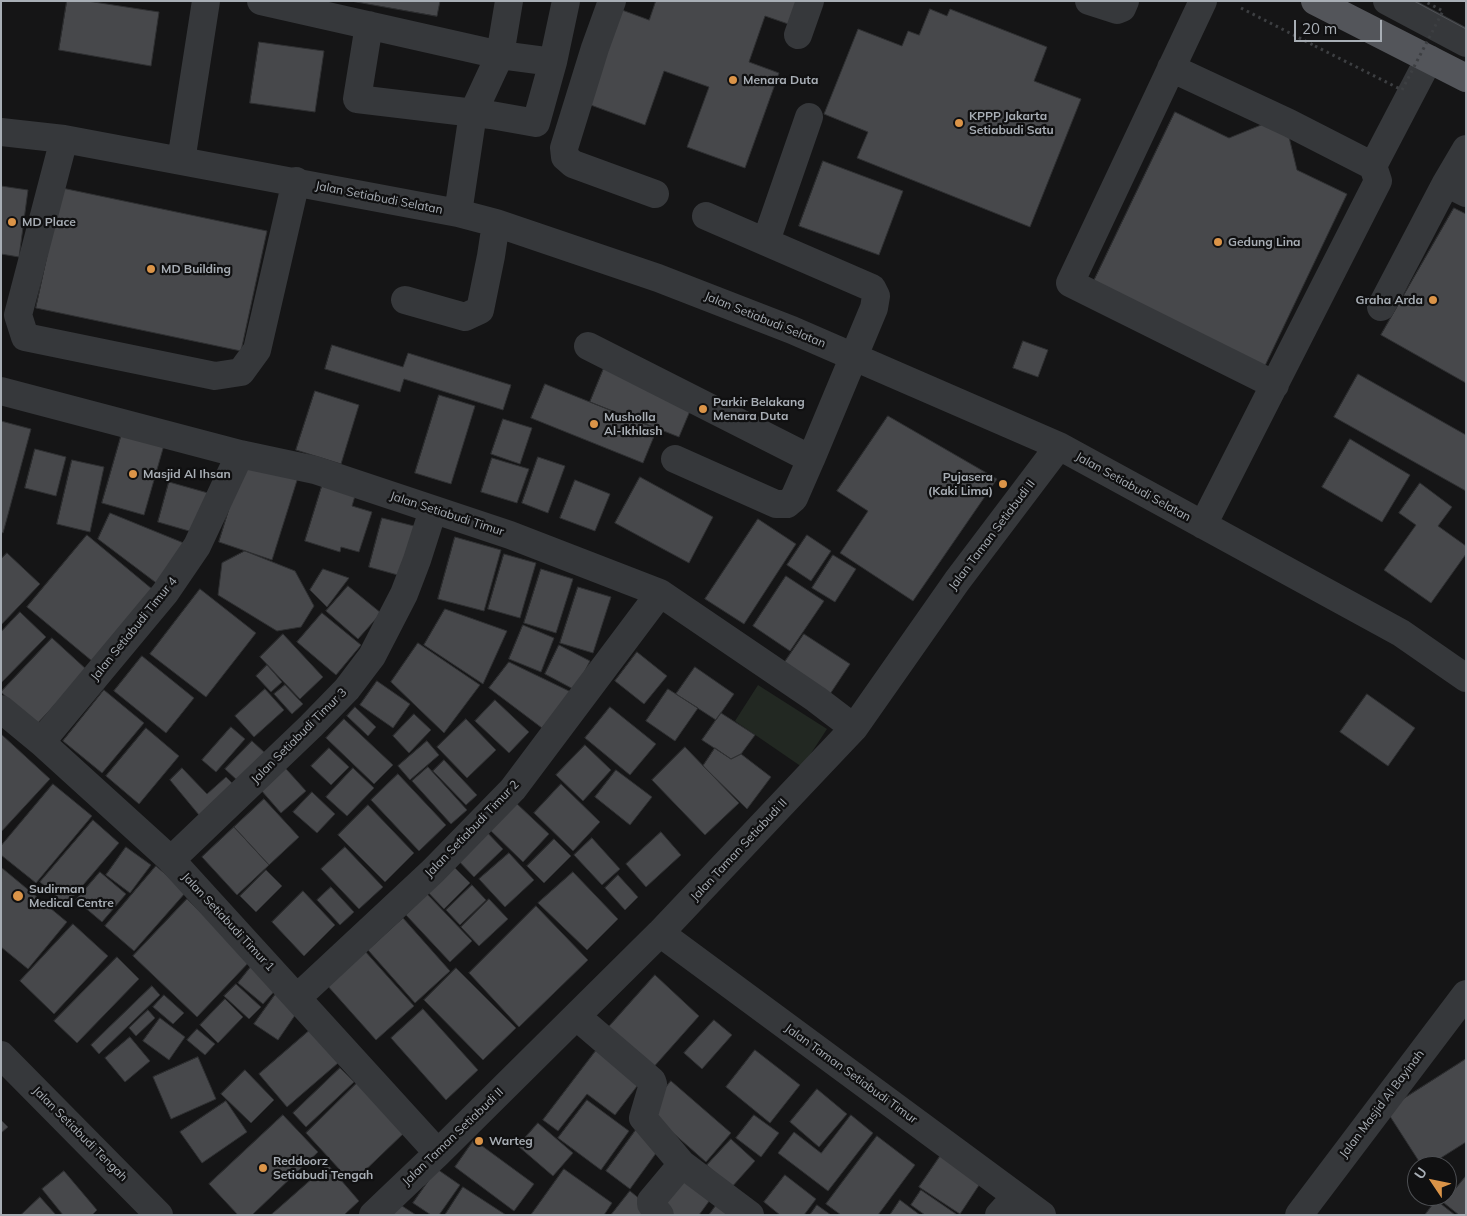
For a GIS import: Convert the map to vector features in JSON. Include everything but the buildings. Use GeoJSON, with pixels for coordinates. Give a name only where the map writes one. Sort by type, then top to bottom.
{"type":"FeatureCollection","features":[{"type":"Feature","properties":{"kind":"main road"},"geometry":{"type":"LineString","coordinates":[[1315,1],[1466,78]]}},
{"type":"Feature","properties":{"kind":"street"},"geometry":{"type":"LineString","coordinates":[[180,162],[206,1]]}},
{"type":"Feature","properties":{"kind":"street"},"geometry":{"type":"LineString","coordinates":[[262,1],[500,55],[552,62]]}},
{"type":"Feature","properties":{"kind":"street"},"geometry":{"type":"LineString","coordinates":[[405,300],[466,317],[480,310],[491,256],[475,218],[482,114],[500,55],[509,1]]}},
{"type":"Feature","properties":{"kind":"street"},"geometry":{"type":"LineString","coordinates":[[369,25],[357,100],[482,114],[536,123],[566,1]]}},
{"type":"Feature","properties":{"kind":"street"},"geometry":{"type":"LineString","coordinates":[[612,1],[595,48],[564,148],[565,158],[573,164],[655,194]]}},
{"type":"Feature","properties":{"kind":"street"},"geometry":{"type":"LineString","coordinates":[[798,35],[810,1]]}},
{"type":"Feature","properties":{"kind":"street"},"geometry":{"type":"LineString","coordinates":[[1089,1],[1117,10],[1122,8],[1125,1]]}},
{"type":"Feature","properties":{"kind":"street"},"geometry":{"type":"LineString","coordinates":[[1203,1],[1070,283],[1274,385]]}},
{"type":"Feature","properties":{"kind":"street"},"geometry":{"type":"LineString","coordinates":[[1386,1],[1466,43]]}},
{"type":"Feature","properties":{"kind":"street"},"geometry":{"type":"LineString","coordinates":[[1373,166],[1430,59]]}},
{"type":"Feature","properties":{"kind":"street"},"geometry":{"type":"LineString","coordinates":[[1171,68],[1289,123],[1373,166],[1378,181],[1203,525]]}},
{"type":"Feature","properties":{"kind":"street"},"geometry":{"type":"LineString","coordinates":[[766,241],[809,117]]}},
{"type":"Feature","properties":{"kind":"street","name":"Jalan Setiabudi Selatan"},"geometry":{"type":"LineString","coordinates":[[1,132],[64,139],[258,177],[296,181],[475,218],[658,278],[792,330],[1059,446],[1401,633],[1466,678]]}},
{"type":"Feature","properties":{"kind":"street"},"geometry":{"type":"LineString","coordinates":[[64,139],[18,315],[25,337],[215,376],[241,372],[257,350],[296,181]]}},
{"type":"Feature","properties":{"kind":"street"},"geometry":{"type":"LineString","coordinates":[[1381,308],[1456,188],[1466,149]]}},
{"type":"Feature","properties":{"kind":"street"},"geometry":{"type":"LineString","coordinates":[[675,459],[776,504],[787,504],[794,498],[855,357],[874,308],[876,296],[872,288],[706,216]]}},
{"type":"Feature","properties":{"kind":"street"},"geometry":{"type":"LineString","coordinates":[[588,346],[811,459]]}},
{"type":"Feature","properties":{"kind":"street","name":"Jalan Setiabudi Timur"},"geometry":{"type":"LineString","coordinates":[[1,391],[240,454],[315,470],[510,535],[660,593],[816,699],[854,728]]}},
{"type":"Feature","properties":{"kind":"street","name":"Jalan Taman Setiabudi II"},"geometry":{"type":"LineString","coordinates":[[373,1215],[660,933],[854,728],[957,581],[1059,446]]}},
{"type":"Feature","properties":{"kind":"street","name":"Jalan Setiabudi Timur 4"},"geometry":{"type":"LineString","coordinates":[[42,742],[165,593],[197,546],[240,454]]}},
{"type":"Feature","properties":{"kind":"street","name":"Jalan Setiabudi Timur 3"},"geometry":{"type":"LineString","coordinates":[[171,860],[311,726],[347,689],[372,656],[404,594],[418,560],[434,510]]}},
{"type":"Feature","properties":{"kind":"street","name":"Jalan Setiabudi Timur 2"},"geometry":{"type":"LineString","coordinates":[[298,997],[433,870],[513,789],[660,593]]}},
{"type":"Feature","properties":{"kind":"street","name":"Jalan Setiabudi Timur 1"},"geometry":{"type":"LineString","coordinates":[[1,709],[42,742],[171,860],[298,997],[438,1153]]}},
{"type":"Feature","properties":{"kind":"street","name":"Jalan Taman Setiabudi Timur"},"geometry":{"type":"LineString","coordinates":[[660,933],[1008,1205],[1042,1215]]}},
{"type":"Feature","properties":{"kind":"street","name":"Jalan Masjid Al Bayinah"},"geometry":{"type":"LineString","coordinates":[[1298,1215],[1466,994]]}},
{"type":"Feature","properties":{"kind":"street"},"geometry":{"type":"LineString","coordinates":[[576,1016],[652,1081],[653,1084],[643,1118],[682,1164],[750,1215]]}},
{"type":"Feature","properties":{"kind":"street","name":"Jalan Setiabudi Tengah"},"geometry":{"type":"LineString","coordinates":[[1,1054],[159,1215]]}},
{"type":"Feature","properties":{"kind":"street"},"geometry":{"type":"LineString","coordinates":[[660,1215],[650,1204],[651,1201],[682,1164]]}},
{"type":"Feature","properties":{"kind":"path"},"geometry":{"type":"LineString","coordinates":[[1241,8],[1402,90],[1443,11],[1424,1]]}},
{"type":"Feature","properties":{"kind":"shaded area"},"geometry":{"type":"Polygon","coordinates":[[[758,685],[827,729],[802,767],[735,721],[758,685]]]}},
{"type":"Feature","properties":{"kind":"tram line"},"geometry":{"type":"LineString","coordinates":[[1414,1],[1466,29]]}},
{"type":"Feature","properties":{"kind":"place","name":"Menara Duta"},"geometry":{"type":"Point","coordinates":[733,80]}},
{"type":"Feature","properties":{"kind":"place","name":"KPPP Jakarta Setiabudi Satu"},"geometry":{"type":"Point","coordinates":[959,123]}},
{"type":"Feature","properties":{"kind":"place","name":"MD Place"},"geometry":{"type":"Point","coordinates":[12,222]}},
{"type":"Feature","properties":{"kind":"place","name":"Gedung Lina"},"geometry":{"type":"Point","coordinates":[1218,242]}},
{"type":"Feature","properties":{"kind":"place","name":"MD Building"},"geometry":{"type":"Point","coordinates":[151,269]}},
{"type":"Feature","properties":{"kind":"place","name":"Graha Arda"},"geometry":{"type":"Point","coordinates":[1433,300]}},
{"type":"Feature","properties":{"kind":"place","name":"Parkir Belakang Menara Duta"},"geometry":{"type":"Point","coordinates":[703,409]}},
{"type":"Feature","properties":{"kind":"place","name":"Musholla Al-Ikhlash"},"geometry":{"type":"Point","coordinates":[594,424]}},
{"type":"Feature","properties":{"kind":"place","name":"Masjid Al Ihsan"},"geometry":{"type":"Point","coordinates":[133,474]}},
{"type":"Feature","properties":{"kind":"place","name":"Pujasera (Kaki Lima)"},"geometry":{"type":"Point","coordinates":[1003,484]}},
{"type":"Feature","properties":{"kind":"place","name":"Sudirman Medical Centre"},"geometry":{"type":"Point","coordinates":[18,896]}},
{"type":"Feature","properties":{"kind":"place","name":"Warteg"},"geometry":{"type":"Point","coordinates":[479,1141]}},
{"type":"Feature","properties":{"kind":"place","name":"Reddoorz Setiabudi Tengah"},"geometry":{"type":"Point","coordinates":[263,1168]}}]}
